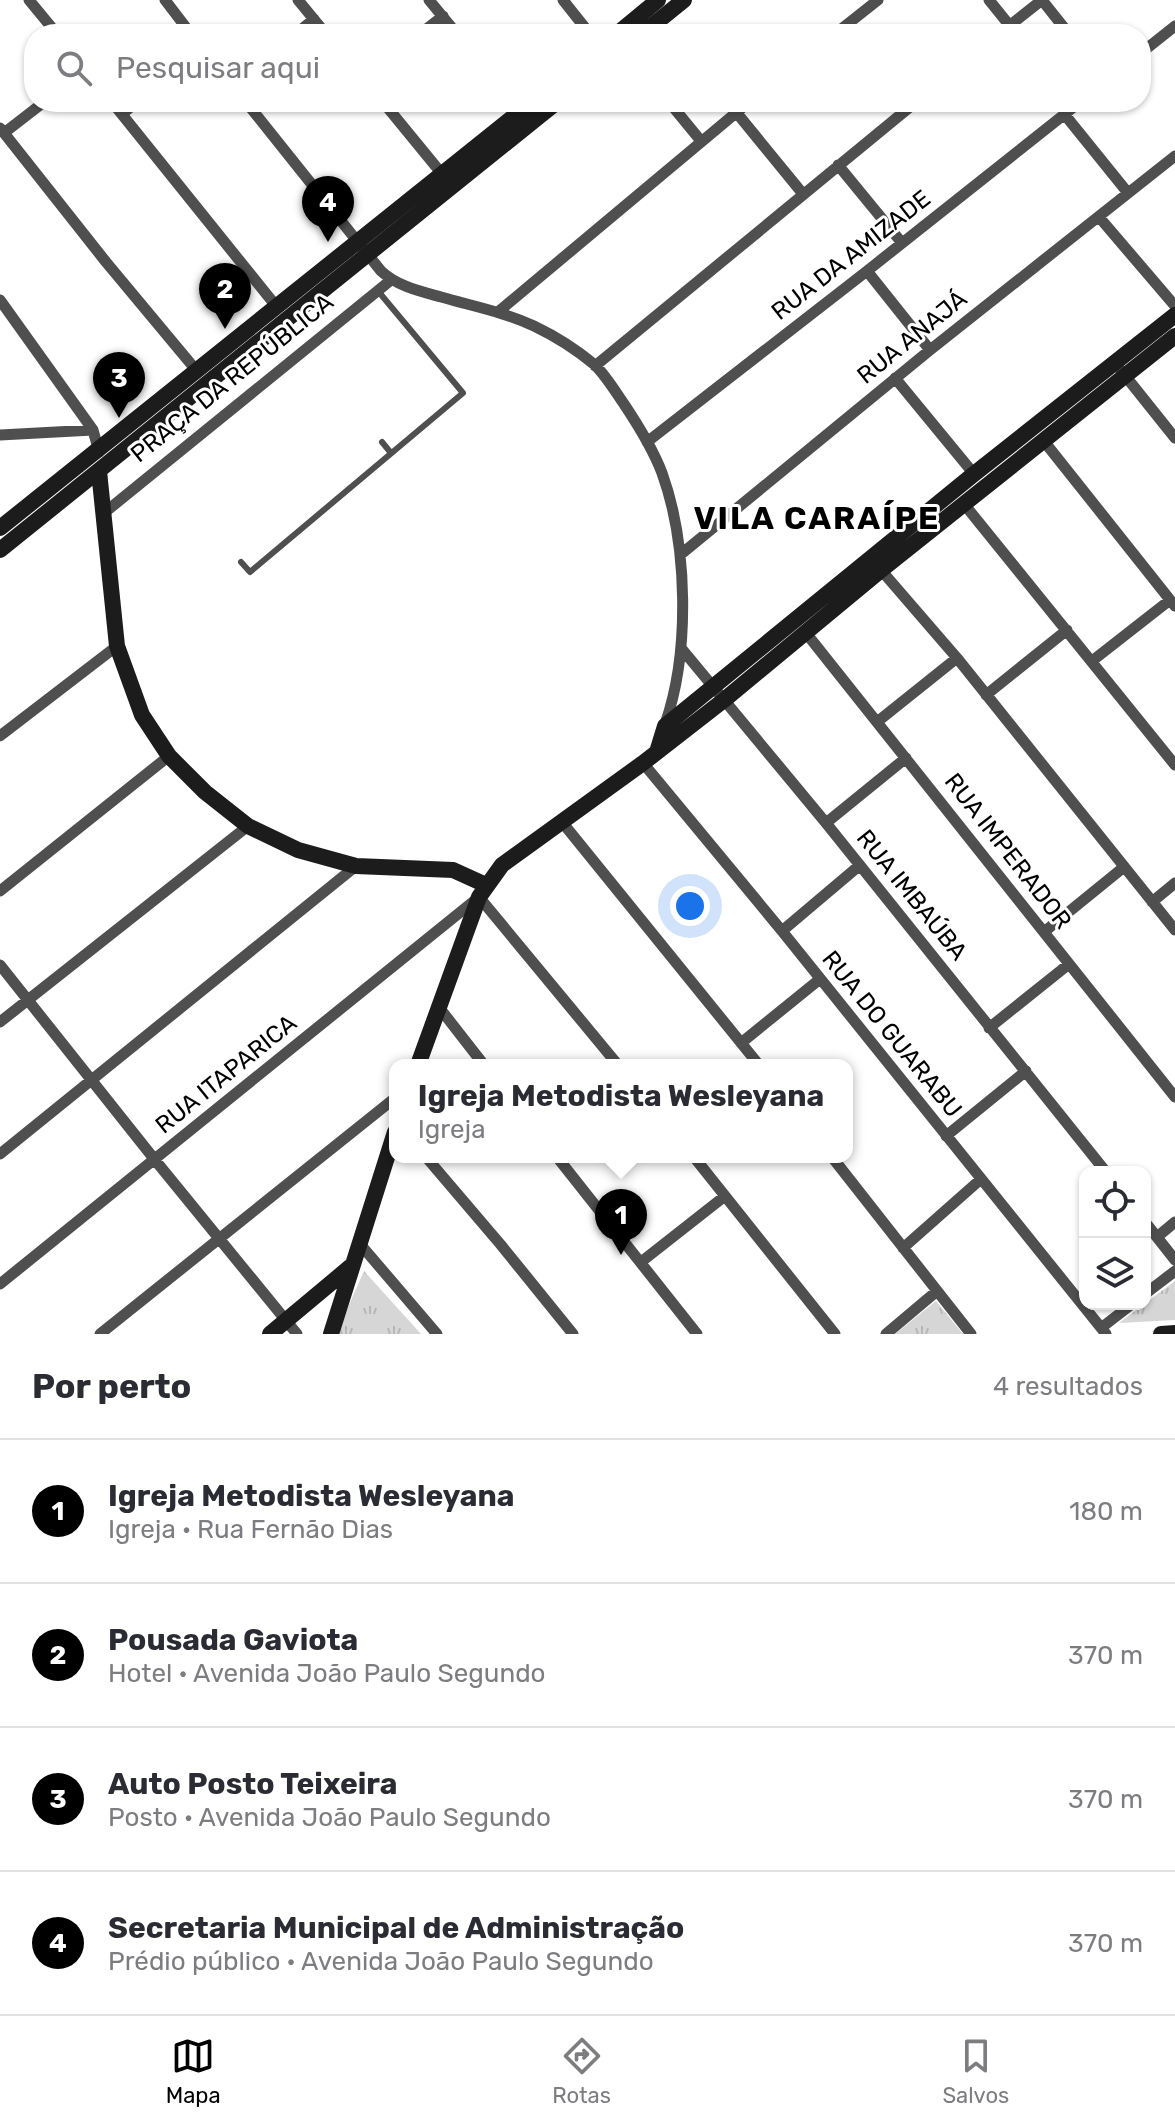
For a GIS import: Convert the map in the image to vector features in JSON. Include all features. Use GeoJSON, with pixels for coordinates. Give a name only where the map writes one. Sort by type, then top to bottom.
{"type":"FeatureCollection","features":[{"type":"Feature","properties":{"kind":"street"},"geometry":{"type":"LineString","coordinates":[[29,0],[49,24]]}},
{"type":"Feature","properties":{"kind":"street"},"geometry":{"type":"LineString","coordinates":[[165,0],[183,24]]}},
{"type":"Feature","properties":{"kind":"street"},"geometry":{"type":"LineString","coordinates":[[298,0],[318,24]]}},
{"type":"Feature","properties":{"kind":"street"},"geometry":{"type":"LineString","coordinates":[[429,0],[449,24]]}},
{"type":"Feature","properties":{"kind":"street"},"geometry":{"type":"LineString","coordinates":[[563,0],[582,24]]}},
{"type":"Feature","properties":{"kind":"street"},"geometry":{"type":"LineString","coordinates":[[629,24],[658,0]]}},
{"type":"Feature","properties":{"kind":"street"},"geometry":{"type":"LineString","coordinates":[[654,24],[684,0]]}},
{"type":"Feature","properties":{"kind":"street"},"geometry":{"type":"LineString","coordinates":[[848,24],[878,0]]}},
{"type":"Feature","properties":{"kind":"street"},"geometry":{"type":"LineString","coordinates":[[989,0],[1008,24]]}},
{"type":"Feature","properties":{"kind":"street"},"geometry":{"type":"LineString","coordinates":[[1012,24],[1042,0],[1061,24]]}},
{"type":"Feature","properties":{"kind":"street"},"geometry":{"type":"LineString","coordinates":[[433,24],[443,16]]}},
{"type":"Feature","properties":{"kind":"street"},"geometry":{"type":"LineString","coordinates":[[308,24],[314,19]]}},
{"type":"Feature","properties":{"kind":"street"},"geometry":{"type":"LineString","coordinates":[[1151,45],[1175,26]]}},
{"type":"Feature","properties":{"kind":"street"},"geometry":{"type":"LineString","coordinates":[[29,112],[2,130],[196,370]]}},
{"type":"Feature","properties":{"kind":"street"},"geometry":{"type":"LineString","coordinates":[[124,112],[122,114],[276,306]]}},
{"type":"Feature","properties":{"kind":"street"},"geometry":{"type":"LineString","coordinates":[[254,112],[391,280],[532,325],[557,338],[595,366],[619,396],[662,473],[680,555],[681,648],[673,703],[657,752]]}},
{"type":"Feature","properties":{"kind":"street"},"geometry":{"type":"LineString","coordinates":[[391,112],[442,174]]}},
{"type":"Feature","properties":{"kind":"street"},"geometry":{"type":"LineString","coordinates":[[0,550],[99,471],[363,248],[513,112]]}},
{"type":"Feature","properties":{"kind":"street"},"geometry":{"type":"LineString","coordinates":[[0,528],[276,306],[363,248],[544,112]]}},
{"type":"Feature","properties":{"kind":"street"},"geometry":{"type":"LineString","coordinates":[[677,112],[701,141]]}},
{"type":"Feature","properties":{"kind":"street"},"geometry":{"type":"LineString","coordinates":[[498,312],[736,112],[803,194]]}},
{"type":"Feature","properties":{"kind":"street"},"geometry":{"type":"LineString","coordinates":[[595,366],[904,112]]}},
{"type":"Feature","properties":{"kind":"street","name":"RUA DA AMIZADE"},"geometry":{"type":"LineString","coordinates":[[647,442],[1068,112]]}},
{"type":"Feature","properties":{"kind":"street"},"geometry":{"type":"LineString","coordinates":[[1065,115],[1128,193]]}},
{"type":"Feature","properties":{"kind":"street","name":"RUA ANAJÁ"},"geometry":{"type":"LineString","coordinates":[[680,555],[895,378],[1175,156]]}},
{"type":"Feature","properties":{"kind":"street"},"geometry":{"type":"LineString","coordinates":[[838,165],[902,243]]}},
{"type":"Feature","properties":{"kind":"street"},"geometry":{"type":"LineString","coordinates":[[1099,217],[1175,306]]}},
{"type":"Feature","properties":{"kind":"street"},"geometry":{"type":"LineString","coordinates":[[867,271],[930,350]]}},
{"type":"Feature","properties":{"kind":"street","name":"PRAÇA DA REPÚBLICA"},"geometry":{"type":"LineString","coordinates":[[104,513],[391,280]]}},
{"type":"Feature","properties":{"kind":"street"},"geometry":{"type":"LineString","coordinates":[[0,300],[93,430],[99,449],[99,471]]}},
{"type":"Feature","properties":{"kind":"street"},"geometry":{"type":"LineString","coordinates":[[420,1059],[482,891],[502,865],[724,700],[1043,440],[1175,315]]}},
{"type":"Feature","properties":{"kind":"street"},"geometry":{"type":"LineString","coordinates":[[665,726],[974,474],[1120,369],[1175,336]]}},
{"type":"Feature","properties":{"kind":"street"},"geometry":{"type":"LineString","coordinates":[[1120,369],[1175,438]]}},
{"type":"Feature","properties":{"kind":"street"},"geometry":{"type":"LineString","coordinates":[[895,378],[974,474]]}},
{"type":"Feature","properties":{"kind":"street"},"geometry":{"type":"LineString","coordinates":[[0,435],[93,430]]}},
{"type":"Feature","properties":{"kind":"street"},"geometry":{"type":"LineString","coordinates":[[1043,440],[1172,603],[1092,661]]}},
{"type":"Feature","properties":{"kind":"street","name":"PRAÇA DA REPÚBLICA"},"geometry":{"type":"LineString","coordinates":[[99,471],[117,646],[142,715],[169,756],[205,792],[248,826],[298,850],[356,866],[453,870],[482,891]]}},
{"type":"Feature","properties":{"kind":"street"},"geometry":{"type":"LineString","coordinates":[[964,504],[1175,765]]}},
{"type":"Feature","properties":{"kind":"street"},"geometry":{"type":"LineString","coordinates":[[881,570],[957,658],[1175,930]]}},
{"type":"Feature","properties":{"kind":"street"},"geometry":{"type":"LineString","coordinates":[[986,695],[1067,630]]}},
{"type":"Feature","properties":{"kind":"street","name":"RUA IMPERADOR"},"geometry":{"type":"LineString","coordinates":[[806,633],[1175,1097]]}},
{"type":"Feature","properties":{"kind":"street"},"geometry":{"type":"LineString","coordinates":[[0,736],[117,646]]}},
{"type":"Feature","properties":{"kind":"street","name":"RUA IMBAÚBA"},"geometry":{"type":"LineString","coordinates":[[681,648],[1101,1166]]}},
{"type":"Feature","properties":{"kind":"street"},"geometry":{"type":"LineString","coordinates":[[877,722],[957,658]]}},
{"type":"Feature","properties":{"kind":"street"},"geometry":{"type":"LineString","coordinates":[[0,891],[169,756]]}},
{"type":"Feature","properties":{"kind":"street"},"geometry":{"type":"LineString","coordinates":[[826,823],[906,758]]}},
{"type":"Feature","properties":{"kind":"street","name":"RUA DO GUARABU"},"geometry":{"type":"LineString","coordinates":[[643,763],[1104,1331]]}},
{"type":"Feature","properties":{"kind":"street"},"geometry":{"type":"LineString","coordinates":[[562,822],[754,1059]]}},
{"type":"Feature","properties":{"kind":"street"},"geometry":{"type":"LineString","coordinates":[[0,1022],[248,826]]}},
{"type":"Feature","properties":{"kind":"street"},"geometry":{"type":"LineString","coordinates":[[782,931],[860,865]]}},
{"type":"Feature","properties":{"kind":"street"},"geometry":{"type":"LineString","coordinates":[[0,1154],[356,866]]}},
{"type":"Feature","properties":{"kind":"street"},"geometry":{"type":"LineString","coordinates":[[1044,932],[1124,867]]}},
{"type":"Feature","properties":{"kind":"street"},"geometry":{"type":"LineString","coordinates":[[1152,902],[1175,883]]}},
{"type":"Feature","properties":{"kind":"street"},"geometry":{"type":"LineString","coordinates":[[482,891],[613,1059]]}},
{"type":"Feature","properties":{"kind":"street","name":"RUA ITAPARICA"},"geometry":{"type":"LineString","coordinates":[[0,1284],[482,891]]}},
{"type":"Feature","properties":{"kind":"street"},"geometry":{"type":"LineString","coordinates":[[989,1028],[1069,964]]}},
{"type":"Feature","properties":{"kind":"street"},"geometry":{"type":"LineString","coordinates":[[0,965],[292,1328]]}},
{"type":"Feature","properties":{"kind":"street"},"geometry":{"type":"LineString","coordinates":[[741,1043],[820,979]]}},
{"type":"Feature","properties":{"kind":"street"},"geometry":{"type":"LineString","coordinates":[[438,1006],[479,1059]]}},
{"type":"Feature","properties":{"kind":"street"},"geometry":{"type":"LineString","coordinates":[[946,1136],[1026,1071]]}},
{"type":"Feature","properties":{"kind":"street"},"geometry":{"type":"LineString","coordinates":[[100,1334],[389,1103]]}},
{"type":"Feature","properties":{"kind":"street"},"geometry":{"type":"LineString","coordinates":[[331,1334],[389,1151]]}},
{"type":"Feature","properties":{"kind":"street"},"geometry":{"type":"LineString","coordinates":[[431,1163],[573,1334]]}},
{"type":"Feature","properties":{"kind":"street"},"geometry":{"type":"LineString","coordinates":[[562,1163],[697,1334]]}},
{"type":"Feature","properties":{"kind":"street"},"geometry":{"type":"LineString","coordinates":[[699,1163],[835,1334]]}},
{"type":"Feature","properties":{"kind":"street"},"geometry":{"type":"LineString","coordinates":[[837,1163],[971,1334]]}},
{"type":"Feature","properties":{"kind":"street"},"geometry":{"type":"LineString","coordinates":[[903,1248],[981,1179]]}},
{"type":"Feature","properties":{"kind":"street"},"geometry":{"type":"LineString","coordinates":[[641,1262],[725,1196]]}},
{"type":"Feature","properties":{"kind":"street"},"geometry":{"type":"LineString","coordinates":[[1157,1237],[1175,1222]]}},
{"type":"Feature","properties":{"kind":"street"},"geometry":{"type":"LineString","coordinates":[[1151,1230],[1175,1260]]}},
{"type":"Feature","properties":{"kind":"street"},"geometry":{"type":"LineString","coordinates":[[360,1244],[437,1334]]}},
{"type":"Feature","properties":{"kind":"street"},"geometry":{"type":"LineString","coordinates":[[270,1334],[292,1328],[352,1266]]}},
{"type":"Feature","properties":{"kind":"street"},"geometry":{"type":"LineString","coordinates":[[1151,1289],[1175,1271]]}},
{"type":"Feature","properties":{"kind":"street"},"geometry":{"type":"LineString","coordinates":[[886,1334],[937,1291]]}},
{"type":"Feature","properties":{"kind":"street"},"geometry":{"type":"LineString","coordinates":[[1104,1331],[1126,1310]]}},
{"type":"Feature","properties":{"kind":"street"},"geometry":{"type":"LineString","coordinates":[[1161,1334],[1175,1333]]}},
{"type":"Feature","properties":{"kind":"lane"},"geometry":{"type":"LineString","coordinates":[[241,562],[250,572],[463,393],[378,291]]}},
{"type":"Feature","properties":{"kind":"lane"},"geometry":{"type":"LineString","coordinates":[[382,442],[391,453]]}},
{"type":"Feature","properties":{"kind":"green space"},"geometry":{"type":"Polygon","coordinates":[[[364,1271],[421,1334],[336,1334],[364,1271]]]}},
{"type":"Feature","properties":{"kind":"green space"},"geometry":{"type":"Polygon","coordinates":[[[1175,1281],[1175,1320],[1119,1323],[1136,1310],[1151,1310],[1151,1299],[1175,1281]]]}},
{"type":"Feature","properties":{"kind":"green space"},"geometry":{"type":"Polygon","coordinates":[[[936,1301],[963,1334],[895,1334],[936,1301]]]}},
{"type":"Feature","properties":{"kind":"place","name":"Secretaria Municipal de Administração"},"geometry":{"type":"Point","coordinates":[328,242]}},
{"type":"Feature","properties":{"kind":"place","name":"Pousada Gaviota"},"geometry":{"type":"Point","coordinates":[225,329]}},
{"type":"Feature","properties":{"kind":"place","name":"Auto Posto Teixeira"},"geometry":{"type":"Point","coordinates":[119,418]}},
{"type":"Feature","properties":{"kind":"place","name":"Igreja Metodista Wesleyana"},"geometry":{"type":"Point","coordinates":[621,1255]}},
{"type":"Feature","properties":{"kind":"district","name":"VILA CARAÍPE"},"geometry":{"type":"Point","coordinates":[817,518]}}]}
